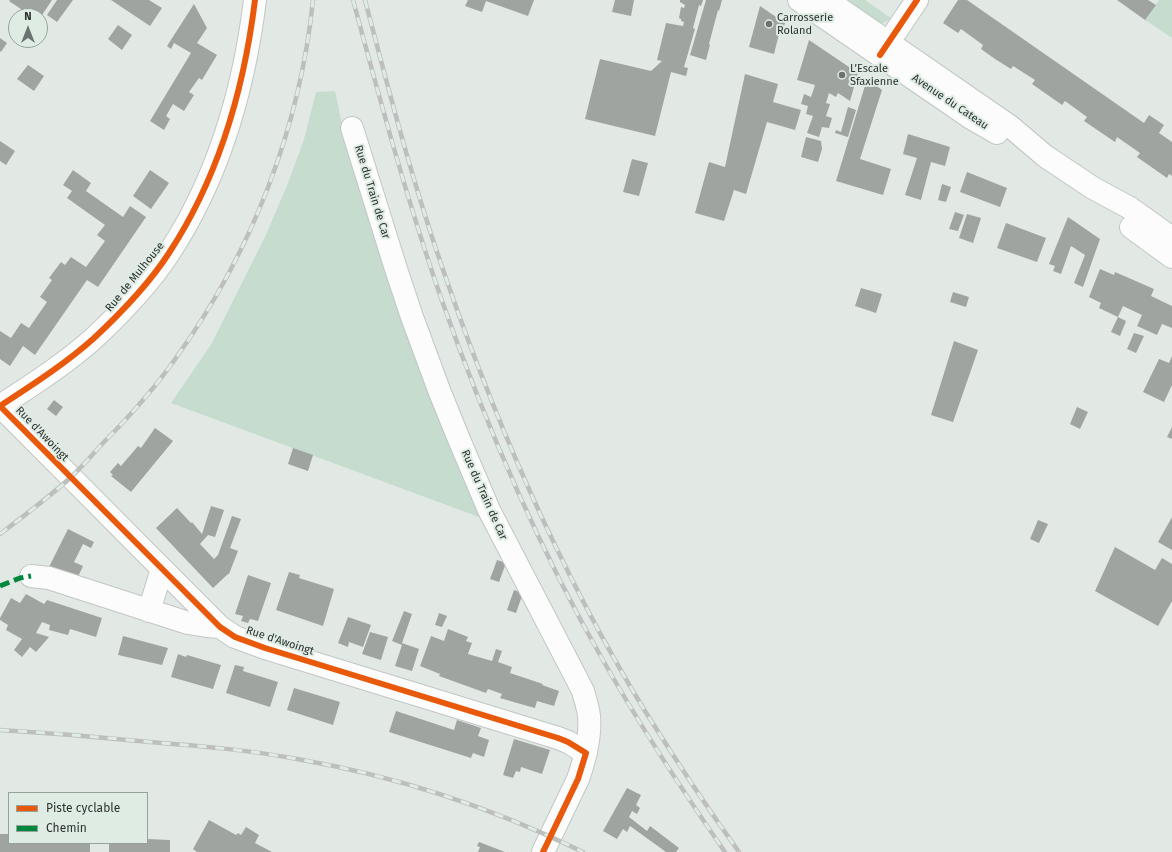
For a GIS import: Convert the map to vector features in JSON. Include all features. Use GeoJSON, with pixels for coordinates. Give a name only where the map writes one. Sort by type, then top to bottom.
{"type":"FeatureCollection","features":[{"type":"Feature","properties":{"kind":"street","name":"Avenue du Cateau"},"geometry":{"type":"LineString","coordinates":[[799,0],[884,49]]}},
{"type":"Feature","properties":{"kind":"street","name":"Avenue du Cateau"},"geometry":{"type":"LineString","coordinates":[[827,0],[884,49],[984,126],[1009,140],[1045,156],[1092,188],[1130,208],[1172,238]]}},
{"type":"Feature","properties":{"kind":"street"},"geometry":{"type":"LineString","coordinates":[[884,49],[918,0]]}},
{"type":"Feature","properties":{"kind":"street","name":"Rue de Mulhouse"},"geometry":{"type":"LineString","coordinates":[[0,406],[53,371],[93,339],[128,305],[172,249],[203,193],[221,147],[241,80],[248,46],[249,3]]}},
{"type":"Feature","properties":{"kind":"street","name":"Rue du Train de Car"},"geometry":{"type":"LineString","coordinates":[[352,128],[412,317],[449,415],[489,510],[583,691],[589,716],[586,753],[578,779],[543,852]]}},
{"type":"Feature","properties":{"kind":"street","name":"Avenue du Cateau"},"geometry":{"type":"LineString","coordinates":[[1092,188],[1123,220],[1172,257]]}},
{"type":"Feature","properties":{"kind":"street","name":"Rue d'Awoingt"},"geometry":{"type":"LineString","coordinates":[[0,406],[220,627],[235,637],[245,642],[558,738],[586,753]]}},
{"type":"Feature","properties":{"kind":"street"},"geometry":{"type":"LineString","coordinates":[[150,611],[162,569]]}},
{"type":"Feature","properties":{"kind":"street","name":"Rue d'Awoingt"},"geometry":{"type":"LineString","coordinates":[[31,576],[49,578],[188,623],[220,627]]}},
{"type":"Feature","properties":{"kind":"green space"},"geometry":{"type":"Polygon","coordinates":[[[839,0],[865,0],[891,18],[880,24],[839,0]]]}},
{"type":"Feature","properties":{"kind":"green space"},"geometry":{"type":"Polygon","coordinates":[[[1159,0],[1172,0],[1172,38],[1145,20],[1159,0]]]}},
{"type":"Feature","properties":{"kind":"green space"},"geometry":{"type":"Polygon","coordinates":[[[335,91],[346,144],[487,520],[171,403],[212,343],[265,237],[288,183],[304,139],[316,92],[335,91]]]}},
{"type":"Feature","properties":{"kind":"building"},"geometry":{"type":"Polygon","coordinates":[[[52,0],[47,8],[20,8],[9,1],[52,0]]]}},
{"type":"Feature","properties":{"kind":"building"},"geometry":{"type":"Polygon","coordinates":[[[57,0],[73,0],[57,22],[48,16],[57,0]]]}},
{"type":"Feature","properties":{"kind":"building"},"geometry":{"type":"Polygon","coordinates":[[[111,0],[149,0],[162,8],[150,26],[111,0]]]}},
{"type":"Feature","properties":{"kind":"building"},"geometry":{"type":"Polygon","coordinates":[[[468,0],[534,0],[528,16],[486,1],[482,12],[465,6],[468,0]]]}},
{"type":"Feature","properties":{"kind":"building"},"geometry":{"type":"Polygon","coordinates":[[[615,0],[634,0],[631,16],[612,12],[615,0]]]}},
{"type":"Feature","properties":{"kind":"building"},"geometry":{"type":"Polygon","coordinates":[[[680,0],[703,0],[701,6],[699,5],[693,28],[695,29],[684,67],[688,68],[686,76],[671,72],[655,136],[585,119],[600,59],[651,71],[662,61],[657,60],[666,23],[683,26],[684,22],[679,18],[681,7],[684,8],[685,5],[680,2],[680,0]]]}},
{"type":"Feature","properties":{"kind":"building"},"geometry":{"type":"Polygon","coordinates":[[[706,0],[722,0],[719,11],[718,10],[706,60],[690,55],[706,0]]]}},
{"type":"Feature","properties":{"kind":"building"},"geometry":{"type":"Polygon","coordinates":[[[958,0],[967,0],[1144,123],[1149,115],[1164,125],[1159,133],[1172,142],[1172,176],[1169,174],[1167,178],[1137,157],[1140,153],[1117,137],[1115,142],[1084,121],[1087,117],[1065,101],[1062,105],[1032,84],[1035,80],[1013,66],[1011,69],[995,59],[981,49],[983,45],[961,29],[958,33],[943,23],[958,0]]]}},
{"type":"Feature","properties":{"kind":"building"},"geometry":{"type":"Polygon","coordinates":[[[1117,0],[1148,0],[1156,5],[1145,20],[1117,0]]]}},
{"type":"Feature","properties":{"kind":"building"},"geometry":{"type":"Polygon","coordinates":[[[194,4],[207,28],[197,43],[217,55],[202,80],[199,78],[189,92],[194,95],[184,111],[173,104],[166,116],[170,119],[164,130],[150,121],[191,53],[174,43],[171,49],[167,46],[194,4]]]}},
{"type":"Feature","properties":{"kind":"building"},"geometry":{"type":"Polygon","coordinates":[[[760,6],[785,23],[781,35],[779,34],[774,54],[749,47],[760,6]]]}},
{"type":"Feature","properties":{"kind":"building"},"geometry":{"type":"Polygon","coordinates":[[[118,25],[132,35],[122,50],[108,39],[118,25]]]}},
{"type":"Feature","properties":{"kind":"building"},"geometry":{"type":"Polygon","coordinates":[[[0,38],[7,43],[1,52],[0,51],[0,38]]]}},
{"type":"Feature","properties":{"kind":"building"},"geometry":{"type":"Polygon","coordinates":[[[809,40],[858,73],[850,101],[838,93],[836,97],[829,93],[826,103],[830,104],[826,116],[832,118],[829,128],[822,127],[819,137],[807,133],[813,116],[806,114],[808,106],[801,104],[804,94],[811,97],[815,85],[797,80],[809,40]]]}},
{"type":"Feature","properties":{"kind":"building"},"geometry":{"type":"Polygon","coordinates":[[[28,65],[44,76],[34,91],[17,79],[28,65]]]}},
{"type":"Feature","properties":{"kind":"building"},"geometry":{"type":"Polygon","coordinates":[[[745,74],[778,84],[773,102],[801,110],[795,130],[767,122],[746,194],[734,190],[724,221],[695,213],[709,162],[725,167],[745,74]]]}},
{"type":"Feature","properties":{"kind":"building"},"geometry":{"type":"Polygon","coordinates":[[[867,79],[882,90],[860,159],[891,169],[883,195],[836,181],[867,79]]]}},
{"type":"Feature","properties":{"kind":"building"},"geometry":{"type":"Polygon","coordinates":[[[848,107],[856,110],[848,137],[835,133],[836,130],[841,132],[848,107]]]}},
{"type":"Feature","properties":{"kind":"building"},"geometry":{"type":"Polygon","coordinates":[[[908,134],[950,147],[945,166],[931,162],[921,200],[905,195],[917,158],[903,154],[908,134]]]}},
{"type":"Feature","properties":{"kind":"building"},"geometry":{"type":"Polygon","coordinates":[[[806,137],[821,141],[822,149],[818,162],[801,157],[806,137]]]}},
{"type":"Feature","properties":{"kind":"building"},"geometry":{"type":"Polygon","coordinates":[[[0,141],[15,151],[6,165],[0,161],[0,141]]]}},
{"type":"Feature","properties":{"kind":"building"},"geometry":{"type":"Polygon","coordinates":[[[632,159],[648,163],[639,196],[623,192],[632,159]]]}},
{"type":"Feature","properties":{"kind":"building"},"geometry":{"type":"Polygon","coordinates":[[[73,170],[91,183],[86,191],[123,217],[130,206],[146,217],[98,287],[87,280],[35,355],[23,346],[10,366],[0,359],[0,331],[11,338],[21,323],[29,328],[47,302],[40,297],[52,280],[49,278],[61,262],[65,265],[71,257],[86,267],[105,241],[97,235],[105,225],[67,198],[72,191],[63,185],[73,170]]]}},
{"type":"Feature","properties":{"kind":"building"},"geometry":{"type":"Polygon","coordinates":[[[150,170],[169,183],[151,209],[133,196],[150,170]]]}},
{"type":"Feature","properties":{"kind":"building"},"geometry":{"type":"Polygon","coordinates":[[[967,172],[1007,188],[1000,207],[960,192],[967,172]]]}},
{"type":"Feature","properties":{"kind":"building"},"geometry":{"type":"Polygon","coordinates":[[[942,184],[951,187],[946,202],[938,200],[942,184]]]}},
{"type":"Feature","properties":{"kind":"building"},"geometry":{"type":"Polygon","coordinates":[[[955,212],[964,215],[958,231],[949,229],[955,212]]]}},
{"type":"Feature","properties":{"kind":"building"},"geometry":{"type":"Polygon","coordinates":[[[967,214],[981,218],[973,243],[959,238],[967,214]]]}},
{"type":"Feature","properties":{"kind":"building"},"geometry":{"type":"Polygon","coordinates":[[[1068,217],[1100,239],[1083,287],[1074,283],[1085,255],[1071,246],[1061,274],[1053,271],[1055,266],[1049,264],[1068,217]]]}},
{"type":"Feature","properties":{"kind":"building"},"geometry":{"type":"Polygon","coordinates":[[[1006,223],[1046,238],[1037,262],[997,248],[1006,223]]]}},
{"type":"Feature","properties":{"kind":"building"},"geometry":{"type":"Polygon","coordinates":[[[1100,269],[1114,275],[1115,272],[1154,289],[1151,296],[1172,306],[1172,328],[1162,324],[1157,335],[1137,326],[1142,315],[1123,306],[1118,317],[1099,308],[1101,303],[1089,297],[1100,269]]]}},
{"type":"Feature","properties":{"kind":"building"},"geometry":{"type":"Polygon","coordinates":[[[861,288],[882,294],[876,313],[855,306],[861,288]]]}},
{"type":"Feature","properties":{"kind":"building"},"geometry":{"type":"Polygon","coordinates":[[[953,292],[969,297],[966,307],[950,302],[953,292]]]}},
{"type":"Feature","properties":{"kind":"building"},"geometry":{"type":"Polygon","coordinates":[[[1118,317],[1126,321],[1120,336],[1111,332],[1118,317]]]}},
{"type":"Feature","properties":{"kind":"building"},"geometry":{"type":"Polygon","coordinates":[[[1134,333],[1144,336],[1136,353],[1127,349],[1134,333]]]}},
{"type":"Feature","properties":{"kind":"building"},"geometry":{"type":"Polygon","coordinates":[[[954,341],[978,350],[953,422],[931,415],[954,341]]]}},
{"type":"Feature","properties":{"kind":"building"},"geometry":{"type":"Polygon","coordinates":[[[1172,356],[1172,385],[1164,402],[1143,392],[1159,359],[1169,363],[1172,356]]]}},
{"type":"Feature","properties":{"kind":"building"},"geometry":{"type":"Polygon","coordinates":[[[54,400],[63,407],[56,416],[47,409],[54,400]]]}},
{"type":"Feature","properties":{"kind":"building"},"geometry":{"type":"Polygon","coordinates":[[[1077,407],[1088,412],[1080,429],[1070,424],[1077,407]]]}},
{"type":"Feature","properties":{"kind":"building"},"geometry":{"type":"Polygon","coordinates":[[[1172,427],[1172,439],[1167,437],[1172,427]]]}},
{"type":"Feature","properties":{"kind":"building"},"geometry":{"type":"Polygon","coordinates":[[[155,428],[173,441],[131,492],[111,476],[113,475],[110,472],[118,463],[121,466],[138,446],[141,448],[155,428]]]}},
{"type":"Feature","properties":{"kind":"building"},"geometry":{"type":"Polygon","coordinates":[[[293,448],[313,455],[308,471],[288,464],[293,448]]]}},
{"type":"Feature","properties":{"kind":"building"},"geometry":{"type":"Polygon","coordinates":[[[211,506],[224,510],[215,537],[208,535],[200,544],[214,559],[218,555],[232,516],[241,519],[230,548],[238,551],[229,574],[213,588],[156,528],[177,508],[202,534],[211,506]]]}},
{"type":"Feature","properties":{"kind":"building"},"geometry":{"type":"Polygon","coordinates":[[[1172,517],[1172,550],[1158,542],[1172,517]]]}},
{"type":"Feature","properties":{"kind":"building"},"geometry":{"type":"Polygon","coordinates":[[[1038,520],[1048,524],[1039,543],[1030,539],[1038,520]]]}},
{"type":"Feature","properties":{"kind":"building"},"geometry":{"type":"Polygon","coordinates":[[[68,529],[94,542],[91,548],[83,544],[74,562],[83,566],[77,579],[48,569],[68,529]]]}},
{"type":"Feature","properties":{"kind":"building"},"geometry":{"type":"Polygon","coordinates":[[[1115,547],[1155,570],[1162,558],[1172,564],[1172,601],[1158,626],[1095,591],[1115,547]]]}},
{"type":"Feature","properties":{"kind":"building"},"geometry":{"type":"Polygon","coordinates":[[[497,560],[506,563],[499,582],[490,579],[497,560]]]}},
{"type":"Feature","properties":{"kind":"building"},"geometry":{"type":"Polygon","coordinates":[[[289,572],[300,575],[299,578],[334,589],[323,626],[276,610],[289,572]]]}},
{"type":"Feature","properties":{"kind":"building"},"geometry":{"type":"Polygon","coordinates":[[[248,575],[271,583],[258,621],[250,619],[248,623],[241,621],[243,616],[235,614],[248,575]]]}},
{"type":"Feature","properties":{"kind":"building"},"geometry":{"type":"Polygon","coordinates":[[[514,590],[523,593],[516,613],[507,610],[514,590]]]}},
{"type":"Feature","properties":{"kind":"building"},"geometry":{"type":"Polygon","coordinates":[[[26,594],[44,604],[47,600],[102,618],[96,637],[70,629],[68,635],[49,630],[50,625],[42,622],[36,633],[49,637],[36,652],[30,647],[22,657],[14,650],[22,639],[6,630],[8,625],[0,620],[0,618],[11,598],[20,603],[26,594]]]}},
{"type":"Feature","properties":{"kind":"building"},"geometry":{"type":"Polygon","coordinates":[[[404,611],[412,614],[402,643],[419,649],[412,671],[395,666],[402,645],[392,641],[404,611]]]}},
{"type":"Feature","properties":{"kind":"building"},"geometry":{"type":"Polygon","coordinates":[[[439,613],[447,616],[442,627],[435,625],[439,613]]]}},
{"type":"Feature","properties":{"kind":"building"},"geometry":{"type":"Polygon","coordinates":[[[348,617],[371,625],[363,647],[349,642],[348,647],[338,643],[348,617]]]}},
{"type":"Feature","properties":{"kind":"building"},"geometry":{"type":"Polygon","coordinates":[[[448,629],[468,637],[466,641],[472,643],[468,654],[492,661],[496,649],[502,651],[498,662],[512,667],[510,673],[559,691],[554,706],[537,701],[535,708],[500,698],[502,694],[488,689],[486,693],[439,676],[440,674],[420,666],[431,636],[444,641],[448,629]]]}},
{"type":"Feature","properties":{"kind":"building"},"geometry":{"type":"Polygon","coordinates":[[[370,632],[388,637],[381,660],[362,654],[370,632]]]}},
{"type":"Feature","properties":{"kind":"building"},"geometry":{"type":"Polygon","coordinates":[[[123,636],[168,648],[162,665],[118,655],[123,636]]]}},
{"type":"Feature","properties":{"kind":"building"},"geometry":{"type":"Polygon","coordinates":[[[178,654],[186,657],[187,655],[221,665],[213,689],[171,677],[178,654]]]}},
{"type":"Feature","properties":{"kind":"building"},"geometry":{"type":"Polygon","coordinates":[[[235,665],[244,667],[243,671],[278,682],[270,707],[226,693],[235,665]]]}},
{"type":"Feature","properties":{"kind":"building"},"geometry":{"type":"Polygon","coordinates":[[[294,688],[340,702],[333,725],[287,710],[294,688]]]}},
{"type":"Feature","properties":{"kind":"building"},"geometry":{"type":"Polygon","coordinates":[[[396,711],[454,730],[457,720],[481,728],[478,736],[489,740],[484,757],[473,753],[471,758],[389,732],[396,711]]]}},
{"type":"Feature","properties":{"kind":"building"},"geometry":{"type":"Polygon","coordinates":[[[514,739],[550,750],[542,774],[521,767],[520,772],[516,771],[513,778],[503,775],[514,739]]]}},
{"type":"Feature","properties":{"kind":"building"},"geometry":{"type":"Polygon","coordinates":[[[627,788],[641,795],[636,805],[640,808],[637,814],[632,811],[629,817],[647,831],[650,826],[679,848],[676,852],[666,852],[630,826],[627,832],[623,829],[617,839],[603,831],[627,788]]]}},
{"type":"Feature","properties":{"kind":"building"},"geometry":{"type":"Polygon","coordinates":[[[209,820],[236,835],[238,833],[241,835],[246,827],[259,835],[255,843],[272,852],[197,852],[193,849],[209,820]]]}},
{"type":"Feature","properties":{"kind":"building"},"geometry":{"type":"Polygon","coordinates":[[[0,834],[8,834],[8,844],[90,844],[90,852],[0,852],[0,834]]]}},
{"type":"Feature","properties":{"kind":"building"},"geometry":{"type":"Polygon","coordinates":[[[148,839],[170,840],[170,852],[109,852],[109,844],[148,844],[148,839]]]}},
{"type":"Feature","properties":{"kind":"building"},"geometry":{"type":"Polygon","coordinates":[[[479,842],[505,852],[478,852],[480,847],[477,846],[479,842]]]}},
{"type":"Feature","properties":{"kind":"railway"},"geometry":{"type":"LineString","coordinates":[[0,534],[45,500],[83,465],[142,401],[161,378],[205,315],[250,231],[284,141],[297,95],[307,48],[313,0]]}},
{"type":"Feature","properties":{"kind":"railway"},"geometry":{"type":"LineString","coordinates":[[353,0],[394,150],[441,298],[476,391],[514,484],[557,574],[604,662],[662,758],[725,852]]}},
{"type":"Feature","properties":{"kind":"railway"},"geometry":{"type":"LineString","coordinates":[[365,0],[389,90],[433,240],[476,362],[526,482],[553,540],[612,655],[668,747],[739,852]]}},
{"type":"Feature","properties":{"kind":"railway"},"geometry":{"type":"LineString","coordinates":[[0,730],[224,749],[261,753],[334,766],[407,784],[443,795],[514,821],[583,852]]}},
{"type":"Feature","properties":{"kind":"marked path"},"geometry":{"type":"LineString","coordinates":[[0,586],[20,578],[31,576]]}},
{"type":"Feature","properties":{"kind":"cycle path"},"geometry":{"type":"LineString","coordinates":[[0,406],[60,366],[93,339],[134,298],[153,276],[169,253],[187,224],[202,194],[227,131],[244,66],[255,0]]}},
{"type":"Feature","properties":{"kind":"cycle path"},"geometry":{"type":"LineString","coordinates":[[880,55],[917,0]]}},
{"type":"Feature","properties":{"kind":"cycle path"},"geometry":{"type":"LineString","coordinates":[[0,406],[220,627],[235,637],[265,648],[558,738],[586,753],[578,779],[543,852]]}},
{"type":"Feature","properties":{"kind":"place","name":"Carrosserie Roland"},"geometry":{"type":"Point","coordinates":[769,24]}},
{"type":"Feature","properties":{"kind":"place","name":"L’Escale Sfaxienne"},"geometry":{"type":"Point","coordinates":[842,75]}}]}
